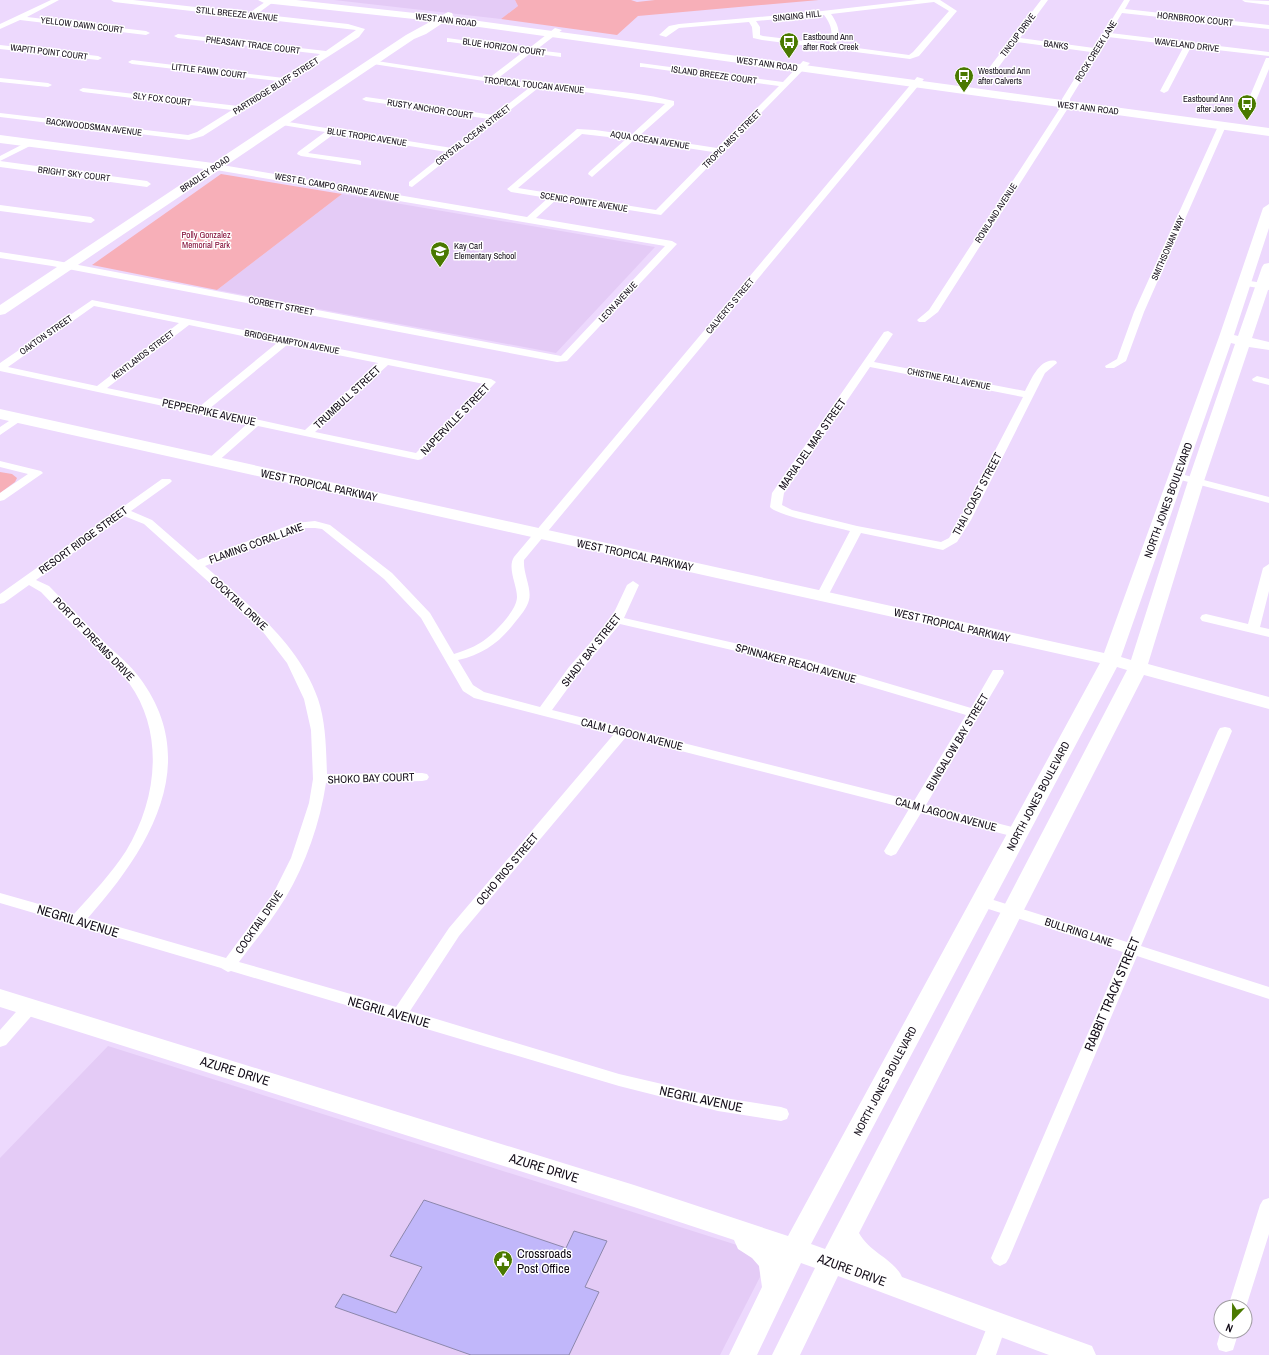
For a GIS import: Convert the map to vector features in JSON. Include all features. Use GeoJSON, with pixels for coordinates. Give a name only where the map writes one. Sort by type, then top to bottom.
{"type":"FeatureCollection","features":[{"type":"Feature","properties":{"kind":"main road","name":"WEST ANN ROAD"},"geometry":{"type":"LineString","coordinates":[[270,0],[440,17]]}},
{"type":"Feature","properties":{"kind":"main road","name":"WEST ANN ROAD"},"geometry":{"type":"LineString","coordinates":[[313,0],[1066,102],[1269,126]]}},
{"type":"Feature","properties":{"kind":"main road","name":"BRADLEY ROAD"},"geometry":{"type":"LineString","coordinates":[[0,311],[410,37],[422,32],[440,17]]}},
{"type":"Feature","properties":{"kind":"main road","name":"WEST ANN ROAD"},"geometry":{"type":"LineString","coordinates":[[1066,102],[1269,132]]}},
{"type":"Feature","properties":{"kind":"main road","name":"WEST EL CAMPO GRANDE AVENUE"},"geometry":{"type":"LineString","coordinates":[[0,139],[216,167]]}},
{"type":"Feature","properties":{"kind":"main road","name":"NORTH JONES BOULEVARD"},"geometry":{"type":"LineString","coordinates":[[786,1355],[831,1262],[1011,910],[1138,667],[1226,337],[1269,208]]}},
{"type":"Feature","properties":{"kind":"main road","name":"NORTH JONES BOULEVARD"},"geometry":{"type":"LineString","coordinates":[[743,1355],[794,1250],[1111,660],[1244,341],[1266,286],[1269,267]]}},
{"type":"Feature","properties":{"kind":"main road"},"geometry":{"type":"LineString","coordinates":[[1226,337],[1269,346]]}},
{"type":"Feature","properties":{"kind":"main road","name":"WEST TROPICAL PARKWAY"},"geometry":{"type":"LineString","coordinates":[[0,414],[1111,660],[1269,703]]}},
{"type":"Feature","properties":{"kind":"main road","name":"AZURE DRIVE"},"geometry":{"type":"LineString","coordinates":[[0,998],[634,1196],[831,1262],[1082,1355]]}},
{"type":"Feature","properties":{"kind":"main road"},"geometry":{"type":"LineString","coordinates":[[722,1226],[767,1254],[772,1260],[776,1288]]}},
{"type":"Feature","properties":{"kind":"main road"},"geometry":{"type":"LineString","coordinates":[[846,1233],[851,1246],[862,1258],[908,1290]]}},
{"type":"Feature","properties":{"kind":"street"},"geometry":{"type":"LineString","coordinates":[[0,27],[56,0]]}},
{"type":"Feature","properties":{"kind":"street","name":"STILL BREEZE AVENUE"},"geometry":{"type":"LineString","coordinates":[[114,0],[348,26],[361,29]]}},
{"type":"Feature","properties":{"kind":"street"},"geometry":{"type":"LineString","coordinates":[[250,15],[270,0]]}},
{"type":"Feature","properties":{"kind":"street"},"geometry":{"type":"LineString","coordinates":[[751,20],[756,27],[755,35],[759,38],[910,57],[916,54],[953,11],[935,0]]}},
{"type":"Feature","properties":{"kind":"street","name":"SINGING HILL"},"geometry":{"type":"LineString","coordinates":[[663,35],[672,28],[679,26],[826,13],[935,0]]}},
{"type":"Feature","properties":{"kind":"street","name":"TINCUP DRIVE"},"geometry":{"type":"LineString","coordinates":[[992,70],[1045,0]]}},
{"type":"Feature","properties":{"kind":"street","name":"ROCK CREEK LANE"},"geometry":{"type":"LineString","coordinates":[[1066,102],[1127,0]]}},
{"type":"Feature","properties":{"kind":"street"},"geometry":{"type":"LineString","coordinates":[[1245,0],[1269,3]]}},
{"type":"Feature","properties":{"kind":"street","name":"HORNBROOK COURT"},"geometry":{"type":"LineString","coordinates":[[1120,11],[1269,27]]}},
{"type":"Feature","properties":{"kind":"street"},"geometry":{"type":"LineString","coordinates":[[826,13],[834,23],[836,32],[835,39],[830,48]]}},
{"type":"Feature","properties":{"kind":"street","name":"YELLOW DAWN COURT"},"geometry":{"type":"LineString","coordinates":[[18,18],[146,33]]}},
{"type":"Feature","properties":{"kind":"street","name":"PARTRIDGE BLUFF STREET"},"geometry":{"type":"LineString","coordinates":[[189,138],[200,134],[286,80],[360,32],[361,29]]}},
{"type":"Feature","properties":{"kind":"street"},"geometry":{"type":"LineString","coordinates":[[491,80],[555,32]]}},
{"type":"Feature","properties":{"kind":"street","name":"WAVELAND DRIVE"},"geometry":{"type":"LineString","coordinates":[[1106,35],[1269,54]]}},
{"type":"Feature","properties":{"kind":"street","name":"PHEASANT TRACE COURT"},"geometry":{"type":"LineString","coordinates":[[178,36],[327,54]]}},
{"type":"Feature","properties":{"kind":"street","name":"BLUE HORIZON COURT"},"geometry":{"type":"LineString","coordinates":[[450,40],[558,55]]}},
{"type":"Feature","properties":{"kind":"street","name":"BANKS"},"geometry":{"type":"LineString","coordinates":[[1015,40],[1097,51]]}},
{"type":"Feature","properties":{"kind":"street"},"geometry":{"type":"LineString","coordinates":[[1164,91],[1188,45]]}},
{"type":"Feature","properties":{"kind":"street","name":"WAPITI POINT COURT"},"geometry":{"type":"LineString","coordinates":[[0,47],[98,58]]}},
{"type":"Feature","properties":{"kind":"street"},"geometry":{"type":"LineString","coordinates":[[1251,103],[1269,60]]}},
{"type":"Feature","properties":{"kind":"street","name":"LITTLE FAWN COURT"},"geometry":{"type":"LineString","coordinates":[[132,62],[286,80]]}},
{"type":"Feature","properties":{"kind":"street","name":"TROPICAL TOUCAN AVENUE"},"geometry":{"type":"LineString","coordinates":[[373,62],[535,87],[578,89],[671,103],[634,138]]}},
{"type":"Feature","properties":{"kind":"street","name":"ISLAND BREEZE COURT"},"geometry":{"type":"LineString","coordinates":[[643,66],[785,85]]}},
{"type":"Feature","properties":{"kind":"street","name":"TROPIC MIST STREET"},"geometry":{"type":"LineString","coordinates":[[658,214],[804,66]]}},
{"type":"Feature","properties":{"kind":"street"},"geometry":{"type":"LineString","coordinates":[[0,80],[48,85]]}},
{"type":"Feature","properties":{"kind":"street","name":"CALVERTS STREET"},"geometry":{"type":"LineString","coordinates":[[452,658],[470,654],[490,644],[516,613],[523,599],[517,571],[518,560],[917,82]]}},
{"type":"Feature","properties":{"kind":"street","name":"CRYSTAL OCEAN STREET"},"geometry":{"type":"LineString","coordinates":[[412,184],[535,87]]}},
{"type":"Feature","properties":{"kind":"street","name":"SLY FOX COURT"},"geometry":{"type":"LineString","coordinates":[[83,90],[240,109]]}},
{"type":"Feature","properties":{"kind":"street","name":"RUSTY ANCHOR COURT"},"geometry":{"type":"LineString","coordinates":[[366,99],[495,118]]}},
{"type":"Feature","properties":{"kind":"street","name":"ROWLAND AVENUE"},"geometry":{"type":"LineString","coordinates":[[922,320],[933,312],[1066,102]]}},
{"type":"Feature","properties":{"kind":"street","name":"BACKWOODSMAN AVENUE"},"geometry":{"type":"LineString","coordinates":[[0,116],[189,138]]}},
{"type":"Feature","properties":{"kind":"street","name":"BLUE TROPIC AVENUE"},"geometry":{"type":"LineString","coordinates":[[282,123],[453,151]]}},
{"type":"Feature","properties":{"kind":"street","name":"SMITHSONIAN WAY"},"geometry":{"type":"LineString","coordinates":[[1110,366],[1121,361],[1139,312],[1222,126]]}},
{"type":"Feature","properties":{"kind":"street","name":"AQUA OCEAN AVENUE"},"geometry":{"type":"LineString","coordinates":[[511,189],[580,131],[720,151]]}},
{"type":"Feature","properties":{"kind":"street"},"geometry":{"type":"LineString","coordinates":[[331,132],[300,154],[358,163]]}},
{"type":"Feature","properties":{"kind":"street"},"geometry":{"type":"LineString","coordinates":[[592,174],[634,138]]}},
{"type":"Feature","properties":{"kind":"street"},"geometry":{"type":"LineString","coordinates":[[0,159],[29,143]]}},
{"type":"Feature","properties":{"kind":"street","name":"BRIGHT SKY COURT"},"geometry":{"type":"LineString","coordinates":[[0,164],[147,184]]}},
{"type":"Feature","properties":{"kind":"street","name":"WEST EL CAMPO GRANDE AVENUE"},"geometry":{"type":"LineString","coordinates":[[216,167],[672,244]]}},
{"type":"Feature","properties":{"kind":"street","name":"SCENIC POINTE AVENUE"},"geometry":{"type":"LineString","coordinates":[[511,189],[658,214]]}},
{"type":"Feature","properties":{"kind":"street"},"geometry":{"type":"LineString","coordinates":[[529,220],[554,197]]}},
{"type":"Feature","properties":{"kind":"street"},"geometry":{"type":"LineString","coordinates":[[0,208],[91,220]]}},
{"type":"Feature","properties":{"kind":"street","name":"LEON AVENUE"},"geometry":{"type":"LineString","coordinates":[[562,359],[672,244]]}},
{"type":"Feature","properties":{"kind":"street","name":"CORBETT STREET"},"geometry":{"type":"LineString","coordinates":[[0,255],[67,266],[550,358],[562,359]]}},
{"type":"Feature","properties":{"kind":"street"},"geometry":{"type":"LineString","coordinates":[[1244,283],[1266,286]]}},
{"type":"Feature","properties":{"kind":"street","name":"BRIDGEHAMPTON AVENUE"},"geometry":{"type":"LineString","coordinates":[[92,303],[492,382]]}},
{"type":"Feature","properties":{"kind":"street","name":"OAKTON STREET"},"geometry":{"type":"LineString","coordinates":[[0,368],[92,303]]}},
{"type":"Feature","properties":{"kind":"street","name":"KENTLANDS STREET"},"geometry":{"type":"LineString","coordinates":[[99,389],[187,322]]}},
{"type":"Feature","properties":{"kind":"street","name":"MARIA DEL MAR STREET"},"geometry":{"type":"LineString","coordinates":[[857,529],[788,512],[776,507],[778,493],[888,334]]}},
{"type":"Feature","properties":{"kind":"street"},"geometry":{"type":"LineString","coordinates":[[201,410],[285,341]]}},
{"type":"Feature","properties":{"kind":"street","name":"TRUMBULL STREET"},"geometry":{"type":"LineString","coordinates":[[308,433],[386,361]]}},
{"type":"Feature","properties":{"kind":"street","name":"THAI COAST STREET"},"geometry":{"type":"LineString","coordinates":[[857,529],[943,546],[953,540],[1041,371],[1052,363]]}},
{"type":"Feature","properties":{"kind":"street","name":"CHISTINE FALL AVENUE"},"geometry":{"type":"LineString","coordinates":[[868,364],[1029,395]]}},
{"type":"Feature","properties":{"kind":"street","name":"PEPPERPIKE AVENUE"},"geometry":{"type":"LineString","coordinates":[[0,368],[418,457]]}},
{"type":"Feature","properties":{"kind":"street"},"geometry":{"type":"LineString","coordinates":[[1257,379],[1269,382]]}},
{"type":"Feature","properties":{"kind":"street","name":"NAPERVILLE STREET"},"geometry":{"type":"LineString","coordinates":[[418,457],[492,382]]}},
{"type":"Feature","properties":{"kind":"street"},"geometry":{"type":"LineString","coordinates":[[0,432],[18,418]]}},
{"type":"Feature","properties":{"kind":"street"},"geometry":{"type":"LineString","coordinates":[[212,461],[256,422]]}},
{"type":"Feature","properties":{"kind":"street"},"geometry":{"type":"LineString","coordinates":[[0,464],[37,473],[0,498]]}},
{"type":"Feature","properties":{"kind":"street"},"geometry":{"type":"LineString","coordinates":[[1187,479],[1269,500]]}},
{"type":"Feature","properties":{"kind":"street","name":"RESORT RIDGE STREET"},"geometry":{"type":"LineString","coordinates":[[0,600],[166,480]]}},
{"type":"Feature","properties":{"kind":"street","name":"COCKTAIL DRIVE"},"geometry":{"type":"LineString","coordinates":[[123,512],[148,522],[264,625],[293,662],[311,699],[318,730],[320,779],[316,803],[298,858],[278,896],[228,966]]}},
{"type":"Feature","properties":{"kind":"street","name":"FLAMING CORAL LANE"},"geometry":{"type":"LineString","coordinates":[[197,565],[299,525],[315,524]]}},
{"type":"Feature","properties":{"kind":"street","name":"CALM LAGOON AVENUE"},"geometry":{"type":"LineString","coordinates":[[315,524],[326,527],[388,576],[426,616],[452,658],[468,688],[479,695],[919,806],[1018,833]]}},
{"type":"Feature","properties":{"kind":"street"},"geometry":{"type":"LineString","coordinates":[[822,596],[857,529]]}},
{"type":"Feature","properties":{"kind":"street"},"geometry":{"type":"LineString","coordinates":[[1253,629],[1269,568]]}},
{"type":"Feature","properties":{"kind":"street","name":"PORT OF DREAMS DRIVE"},"geometry":{"type":"LineString","coordinates":[[28,580],[45,589],[133,679],[148,700],[160,737],[160,779],[152,812],[136,845],[116,875],[77,921]]}},
{"type":"Feature","properties":{"kind":"street","name":"SHADY BAY STREET"},"geometry":{"type":"LineString","coordinates":[[544,711],[574,670],[617,620],[633,586]]}},
{"type":"Feature","properties":{"kind":"street"},"geometry":{"type":"LineString","coordinates":[[1206,618],[1269,633]]}},
{"type":"Feature","properties":{"kind":"street","name":"SPINNAKER REACH AVENUE"},"geometry":{"type":"LineString","coordinates":[[617,620],[804,663],[974,713]]}},
{"type":"Feature","properties":{"kind":"street","name":"BUNGALOW BAY STREET"},"geometry":{"type":"LineString","coordinates":[[891,851],[998,673]]}},
{"type":"Feature","properties":{"kind":"street","name":"RABBIT TRACK STREET"},"geometry":{"type":"LineString","coordinates":[[1000,1258],[1130,949],[1225,731]]}},
{"type":"Feature","properties":{"kind":"street","name":"OCHO RIOS STREET"},"geometry":{"type":"LineString","coordinates":[[400,1014],[454,932],[623,732]]}},
{"type":"Feature","properties":{"kind":"street","name":"SHOKO BAY COURT"},"geometry":{"type":"LineString","coordinates":[[320,779],[422,777]]}},
{"type":"Feature","properties":{"kind":"street","name":"NEGRIL AVENUE"},"geometry":{"type":"LineString","coordinates":[[0,898],[228,966],[400,1014],[619,1080],[718,1104],[781,1114]]}},
{"type":"Feature","properties":{"kind":"street","name":"BULLRING LANE"},"geometry":{"type":"LineString","coordinates":[[981,901],[1269,993]]}},
{"type":"Feature","properties":{"kind":"street"},"geometry":{"type":"LineString","coordinates":[[0,1041],[30,1008]]}},
{"type":"Feature","properties":{"kind":"street"},"geometry":{"type":"LineString","coordinates":[[1240,1299],[1269,1205]]}},
{"type":"Feature","properties":{"kind":"street"},"geometry":{"type":"LineString","coordinates":[[986,1355],[998,1323]]}},
{"type":"Feature","properties":{"kind":"shaded area"},"geometry":{"type":"Polygon","coordinates":[[[334,0],[515,0],[518,6],[501,19],[334,0]]]}},
{"type":"Feature","properties":{"kind":"shaded area","name":"Kay Carl Elementary School"},"geometry":{"type":"Polygon","coordinates":[[[342,194],[655,247],[556,353],[217,290],[342,194]]]}},
{"type":"Feature","properties":{"kind":"shaded area"},"geometry":{"type":"Polygon","coordinates":[[[108,1046],[759,1252],[760,1277],[720,1355],[0,1355],[0,1158],[108,1046]]]}},
{"type":"Feature","properties":{"kind":"green space"},"geometry":{"type":"Polygon","coordinates":[[[515,0],[631,0],[637,2],[655,0],[819,0],[638,16],[617,35],[501,19],[518,6],[515,0]]]}},
{"type":"Feature","properties":{"kind":"green space","name":"Polly Gonzalez Memorial Park"},"geometry":{"type":"Polygon","coordinates":[[[221,174],[342,194],[217,290],[92,265],[221,174]]]}},
{"type":"Feature","properties":{"kind":"green space"},"geometry":{"type":"Polygon","coordinates":[[[0,472],[12,474],[17,478],[15,482],[0,493],[0,472]]]}},
{"type":"Feature","properties":{"kind":"building","name":"Crossroads Post Office"},"geometry":{"type":"Polygon","coordinates":[[[424,1200],[566,1248],[574,1231],[607,1241],[585,1287],[599,1292],[569,1355],[471,1355],[335,1307],[343,1294],[396,1313],[422,1267],[390,1256],[424,1200]]]}},
{"type":"Feature","properties":{"kind":"place","name":"Eastbound Ann after Rock Creek"},"geometry":{"type":"Point","coordinates":[789,59]}},
{"type":"Feature","properties":{"kind":"place","name":"Westbound Ann after Calverts"},"geometry":{"type":"Point","coordinates":[964,93]}},
{"type":"Feature","properties":{"kind":"place","name":"Eastbound Ann after Jones"},"geometry":{"type":"Point","coordinates":[1247,121]}},
{"type":"Feature","properties":{"kind":"place","name":"Kay Carl Elementary School"},"geometry":{"type":"Point","coordinates":[440,268]}},
{"type":"Feature","properties":{"kind":"place","name":"Crossroads Post Office"},"geometry":{"type":"Point","coordinates":[503,1277]}}]}
